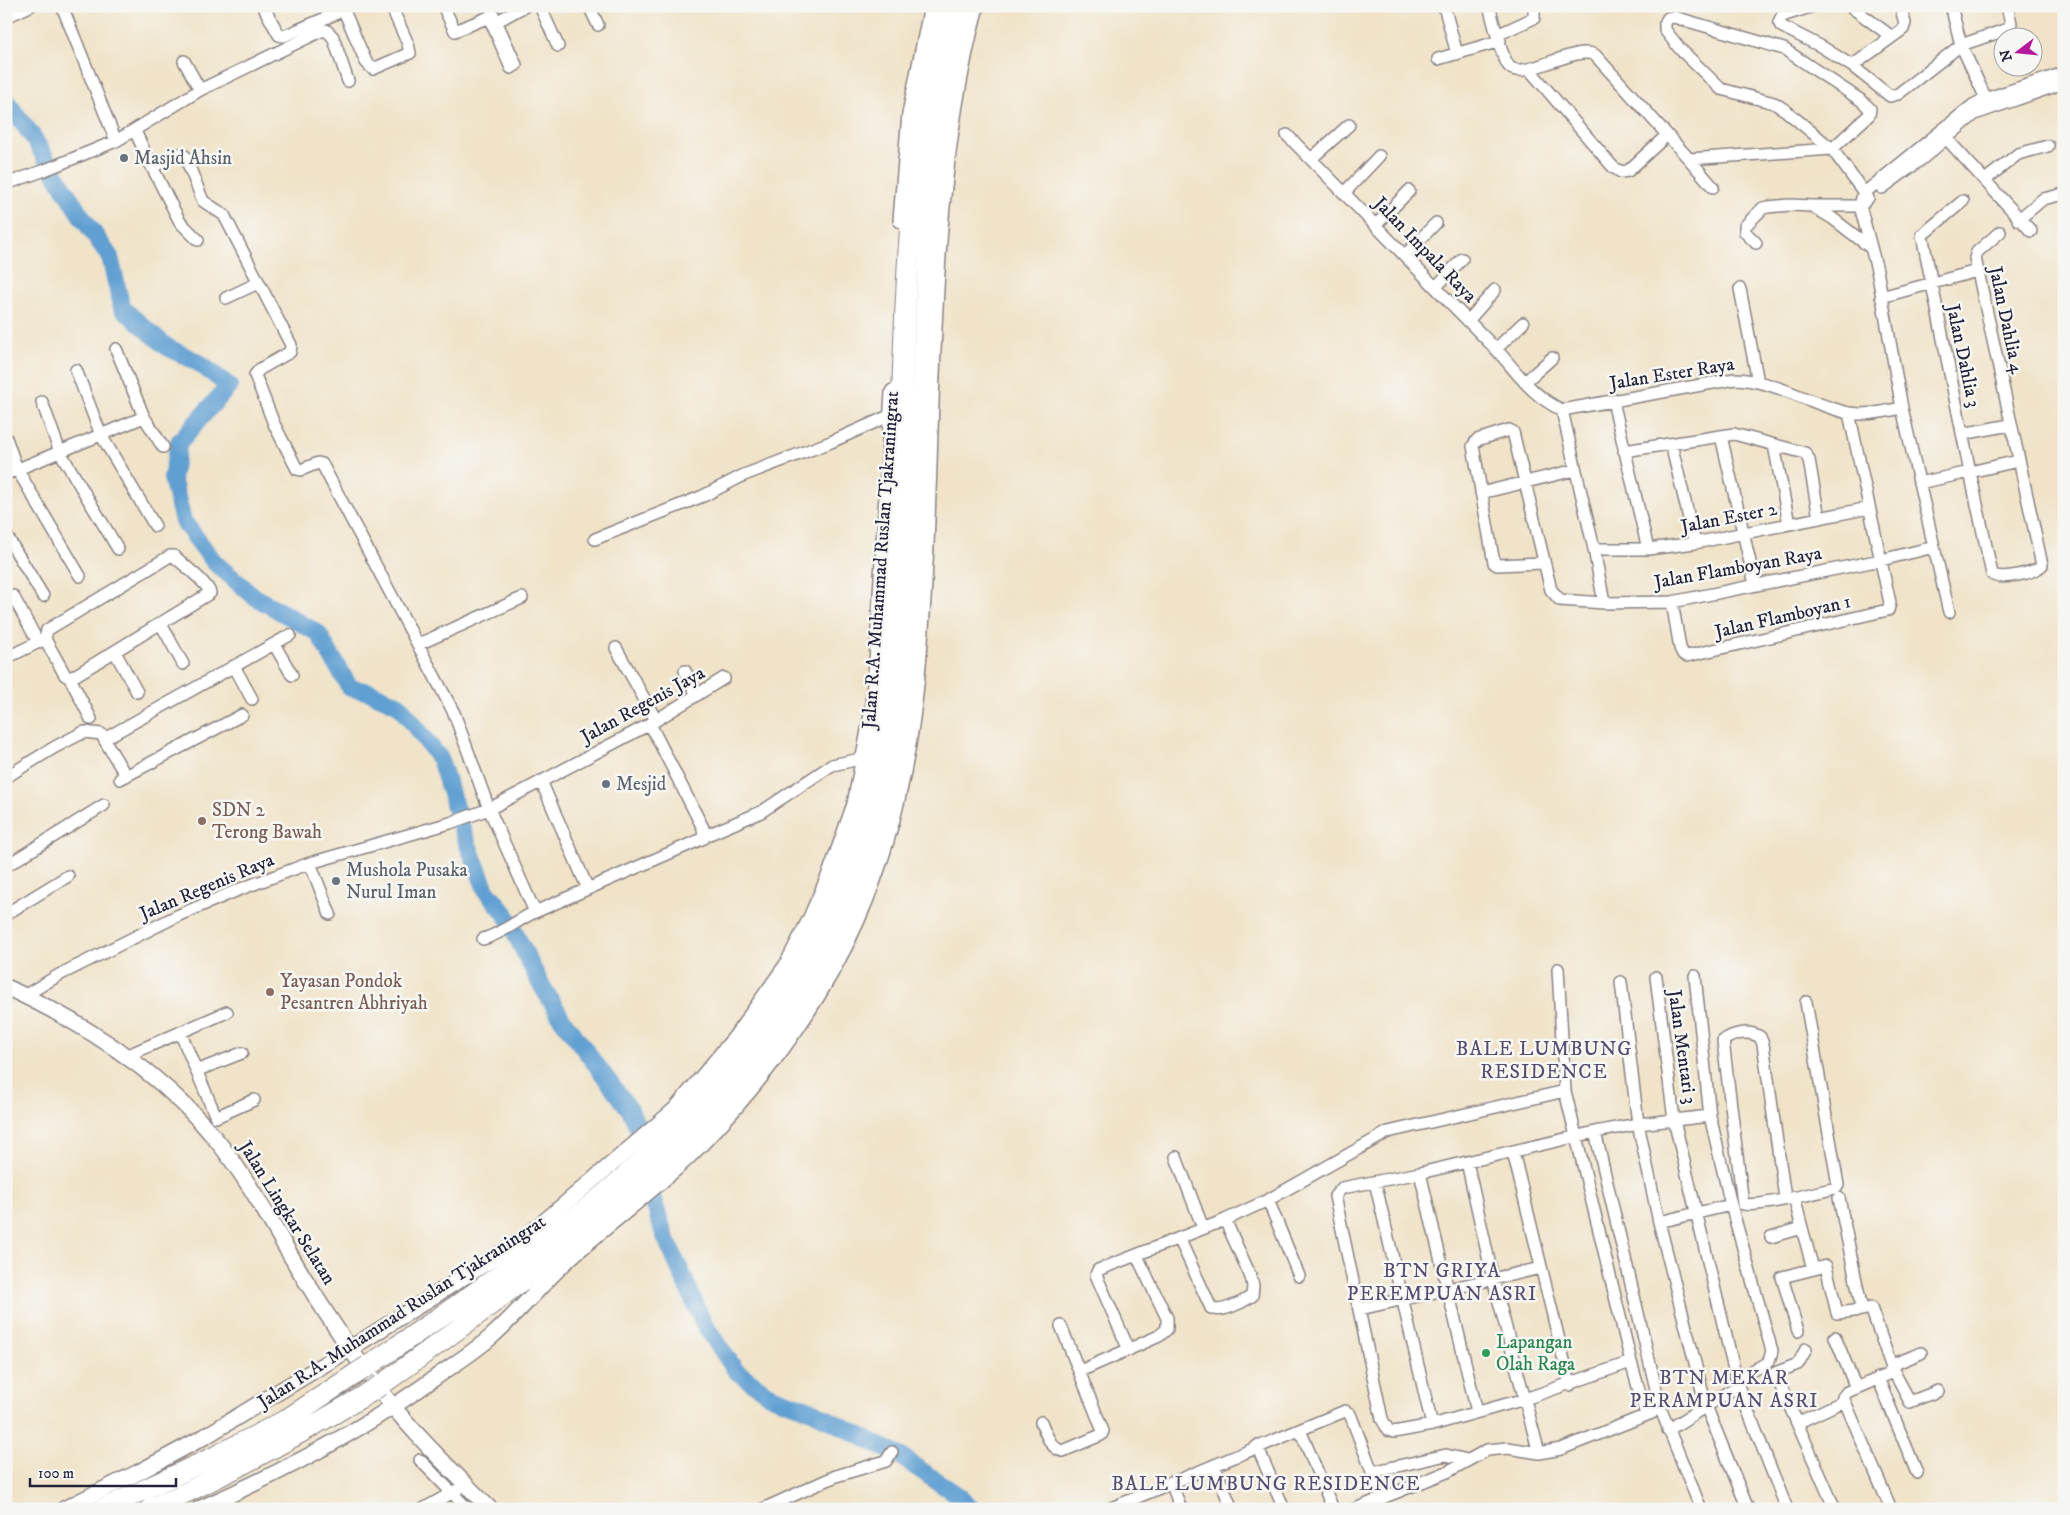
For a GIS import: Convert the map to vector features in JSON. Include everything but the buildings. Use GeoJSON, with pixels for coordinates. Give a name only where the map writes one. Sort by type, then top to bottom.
{"type":"FeatureCollection","features":[{"type":"Feature","properties":{"kind":"highway","name":"Jalan R.A. Muhammad Ruslan Tjakraningrat"},"geometry":{"type":"LineString","coordinates":[[150,1509],[223,1476],[298,1436],[374,1389],[538,1270],[643,1173],[712,1089],[768,1015],[799,965],[831,906],[864,814],[874,772],[890,667],[912,207],[922,112],[944,6]]}},
{"type":"Feature","properties":{"kind":"highway","name":"Jalan R.A. Muhammad Ruslan Tjakraningrat"},"geometry":{"type":"LineString","coordinates":[[103,1509],[216,1456],[284,1421],[362,1370],[643,1173],[694,1143],[727,1097],[783,1026],[815,977],[856,888],[875,839],[902,729],[912,608],[932,188],[941,108],[963,6]]}},
{"type":"Feature","properties":{"kind":"street"},"geometry":{"type":"LineString","coordinates":[[6,17],[30,6]]}},
{"type":"Feature","properties":{"kind":"street"},"geometry":{"type":"LineString","coordinates":[[62,6],[116,141]]}},
{"type":"Feature","properties":{"kind":"street"},"geometry":{"type":"LineString","coordinates":[[263,6],[280,35],[284,36],[343,8],[366,62],[374,69],[410,53],[408,44],[391,6]]}},
{"type":"Feature","properties":{"kind":"street"},"geometry":{"type":"LineString","coordinates":[[442,6],[455,31],[492,16],[525,6]]}},
{"type":"Feature","properties":{"kind":"street"},"geometry":{"type":"LineString","coordinates":[[540,6],[558,46]]}},
{"type":"Feature","properties":{"kind":"street"},"geometry":{"type":"LineString","coordinates":[[589,6],[598,25]]}},
{"type":"Feature","properties":{"kind":"street","name":"Jalan R.A. Muhammad Ruslan Tjakraningrat"},"geometry":{"type":"LineString","coordinates":[[199,1509],[264,1481],[394,1407],[489,1339],[568,1258],[643,1173],[649,1134],[676,1109],[736,1038],[787,964],[832,872],[855,804],[865,758],[877,663],[903,191],[910,114],[932,6]]}},
{"type":"Feature","properties":{"kind":"street","name":"Jalan R.A. Muhammad Ruslan Tjakraningrat"},"geometry":{"type":"LineString","coordinates":[[694,1143],[766,1069],[799,1024],[827,979],[857,922],[888,837],[901,793],[919,665],[943,197],[951,119],[976,6]]}},
{"type":"Feature","properties":{"kind":"street"},"geometry":{"type":"LineString","coordinates":[[1444,6],[1457,54]]}},
{"type":"Feature","properties":{"kind":"street"},"geometry":{"type":"LineString","coordinates":[[1489,6],[1498,38],[1511,68],[1529,70],[1578,52],[1589,52],[1595,55],[1713,187]]}},
{"type":"Feature","properties":{"kind":"street"},"geometry":{"type":"LineString","coordinates":[[1438,60],[1498,38],[1534,18],[1534,6]]}},
{"type":"Feature","properties":{"kind":"street"},"geometry":{"type":"LineString","coordinates":[[1813,6],[1782,16],[1779,22],[1781,26],[1822,47],[1852,66],[1888,96],[1894,96],[1961,45],[2008,29],[2011,23],[2007,6]]}},
{"type":"Feature","properties":{"kind":"street"},"geometry":{"type":"LineString","coordinates":[[1850,6],[1892,37]]}},
{"type":"Feature","properties":{"kind":"street"},"geometry":{"type":"LineString","coordinates":[[1852,66],[1904,27],[1900,6]]}},
{"type":"Feature","properties":{"kind":"street"},"geometry":{"type":"LineString","coordinates":[[1951,6],[1961,45],[1988,103]]}},
{"type":"Feature","properties":{"kind":"street"},"geometry":{"type":"LineString","coordinates":[[1689,159],[1832,149],[1869,115],[1870,109],[1862,100],[1784,50],[1674,17],[1668,18],[1665,23],[1665,30],[1713,83],[1728,92],[1778,106],[1832,149],[1864,199],[1871,248],[1902,408],[1948,612]]}},
{"type":"Feature","properties":{"kind":"street"},"geometry":{"type":"LineString","coordinates":[[6,184],[116,141],[136,131],[200,90],[326,30],[333,37],[348,81]]}},
{"type":"Feature","properties":{"kind":"street"},"geometry":{"type":"LineString","coordinates":[[184,61],[200,90]]}},
{"type":"Feature","properties":{"kind":"street"},"geometry":{"type":"LineString","coordinates":[[1529,70],[1613,167],[1621,172],[1628,171],[1666,136]]}},
{"type":"Feature","properties":{"kind":"street"},"geometry":{"type":"LineString","coordinates":[[1756,243],[1745,232],[1744,228],[1763,208],[1790,205],[1812,206],[1864,199],[1920,155],[1946,138],[1988,103],[2064,73]]}},
{"type":"Feature","properties":{"kind":"street"},"geometry":{"type":"LineString","coordinates":[[1920,155],[1973,105],[1988,103],[2064,83]]}},
{"type":"Feature","properties":{"kind":"street"},"geometry":{"type":"LineString","coordinates":[[1311,159],[1349,125]]}},
{"type":"Feature","properties":{"kind":"street"},"geometry":{"type":"LineString","coordinates":[[136,131],[180,222],[198,240]]}},
{"type":"Feature","properties":{"kind":"street","name":"Jalan Impala Raya"},"geometry":{"type":"LineString","coordinates":[[1287,135],[1345,192],[1496,349],[1533,393],[1562,410]]}},
{"type":"Feature","properties":{"kind":"street"},"geometry":{"type":"LineString","coordinates":[[1946,138],[1985,180],[2018,220],[2031,231]]}},
{"type":"Feature","properties":{"kind":"street"},"geometry":{"type":"LineString","coordinates":[[1985,180],[2018,154],[2048,146]]}},
{"type":"Feature","properties":{"kind":"street"},"geometry":{"type":"LineString","coordinates":[[152,167],[179,154],[184,155],[203,201],[224,216],[291,348],[289,352],[258,370],[256,375],[274,424],[297,469],[301,470],[318,462],[322,464],[384,584],[419,644],[454,713],[489,809],[535,912]]}},
{"type":"Feature","properties":{"kind":"street"},"geometry":{"type":"LineString","coordinates":[[1345,192],[1379,156]]}},
{"type":"Feature","properties":{"kind":"street"},"geometry":{"type":"LineString","coordinates":[[1376,225],[1409,191]]}},
{"type":"Feature","properties":{"kind":"street"},"geometry":{"type":"LineString","coordinates":[[2018,220],[2043,199],[2060,195]]}},
{"type":"Feature","properties":{"kind":"street","name":"Jalan Dahlia 3"},"geometry":{"type":"LineString","coordinates":[[1963,201],[1922,235],[1970,472]]}},
{"type":"Feature","properties":{"kind":"street"},"geometry":{"type":"LineString","coordinates":[[1812,206],[1832,218],[1871,248]]}},
{"type":"Feature","properties":{"kind":"street"},"geometry":{"type":"LineString","coordinates":[[1405,255],[1436,223]]}},
{"type":"Feature","properties":{"kind":"street","name":"Jalan Dahlia 4"},"geometry":{"type":"LineString","coordinates":[[1970,472],[1992,574],[2002,578],[2035,571],[2042,565],[2042,562],[1977,271],[1977,252],[2000,232]]}},
{"type":"Feature","properties":{"kind":"street"},"geometry":{"type":"LineString","coordinates":[[1436,287],[1462,260]]}},
{"type":"Feature","properties":{"kind":"street"},"geometry":{"type":"LineString","coordinates":[[1881,297],[1977,271]]}},
{"type":"Feature","properties":{"kind":"street"},"geometry":{"type":"LineString","coordinates":[[226,298],[258,283]]}},
{"type":"Feature","properties":{"kind":"street"},"geometry":{"type":"LineString","coordinates":[[1740,289],[1758,382]]}},
{"type":"Feature","properties":{"kind":"street"},"geometry":{"type":"LineString","coordinates":[[1468,321],[1495,290]]}},
{"type":"Feature","properties":{"kind":"street"},"geometry":{"type":"LineString","coordinates":[[1496,349],[1522,323]]}},
{"type":"Feature","properties":{"kind":"street"},"geometry":{"type":"LineString","coordinates":[[116,348],[144,417],[163,447]]}},
{"type":"Feature","properties":{"kind":"street"},"geometry":{"type":"LineString","coordinates":[[1525,382],[1552,358]]}},
{"type":"Feature","properties":{"kind":"street"},"geometry":{"type":"LineString","coordinates":[[76,370],[101,435],[155,526]]}},
{"type":"Feature","properties":{"kind":"street","name":"Jalan Ester Raya"},"geometry":{"type":"LineString","coordinates":[[1562,410],[1735,379],[1758,382],[1849,413],[1862,414],[1902,408]]}},
{"type":"Feature","properties":{"kind":"street"},"geometry":{"type":"LineString","coordinates":[[1613,401],[1648,549]]}},
{"type":"Feature","properties":{"kind":"street"},"geometry":{"type":"LineString","coordinates":[[42,402],[60,452],[118,549]]}},
{"type":"Feature","properties":{"kind":"street"},"geometry":{"type":"LineString","coordinates":[[1562,410],[1594,549],[1604,603]]}},
{"type":"Feature","properties":{"kind":"street"},"geometry":{"type":"LineString","coordinates":[[1849,413],[1881,560]]}},
{"type":"Feature","properties":{"kind":"street"},"geometry":{"type":"LineString","coordinates":[[595,539],[703,496],[744,475],[832,442],[891,415]]}},
{"type":"Feature","properties":{"kind":"street"},"geometry":{"type":"LineString","coordinates":[[12,471],[144,417]]}},
{"type":"Feature","properties":{"kind":"street"},"geometry":{"type":"LineString","coordinates":[[1962,434],[2010,425]]}},
{"type":"Feature","properties":{"kind":"street"},"geometry":{"type":"LineString","coordinates":[[1509,430],[1514,434],[1525,480],[1544,563],[1494,564],[1474,444],[1477,440],[1509,430]]}},
{"type":"Feature","properties":{"kind":"street"},"geometry":{"type":"LineString","coordinates":[[1624,451],[1736,434],[1805,453],[1808,456],[1819,518]]}},
{"type":"Feature","properties":{"kind":"street"},"geometry":{"type":"LineString","coordinates":[[1721,436],[1755,584]]}},
{"type":"Feature","properties":{"kind":"street"},"geometry":{"type":"LineString","coordinates":[[6,438],[12,471],[80,576]]}},
{"type":"Feature","properties":{"kind":"street"},"geometry":{"type":"LineString","coordinates":[[1671,444],[1695,543]]}},
{"type":"Feature","properties":{"kind":"street"},"geometry":{"type":"LineString","coordinates":[[1774,446],[1790,524]]}},
{"type":"Feature","properties":{"kind":"street"},"geometry":{"type":"LineString","coordinates":[[1919,483],[2018,461]]}},
{"type":"Feature","properties":{"kind":"street"},"geometry":{"type":"LineString","coordinates":[[1481,492],[1525,480],[1575,470]]}},
{"type":"Feature","properties":{"kind":"street","name":"Jalan Ester 2"},"geometry":{"type":"LineString","coordinates":[[1594,549],[1648,549],[1695,543],[1743,535],[1869,508]]}},
{"type":"Feature","properties":{"kind":"street"},"geometry":{"type":"LineString","coordinates":[[6,535],[43,596]]}},
{"type":"Feature","properties":{"kind":"street","name":"Jalan Flamboyan Raya"},"geometry":{"type":"LineString","coordinates":[[1544,563],[1551,590],[1560,600],[1604,603],[1672,602],[1881,560],[1934,547]]}},
{"type":"Feature","properties":{"kind":"street"},"geometry":{"type":"LineString","coordinates":[[6,658],[41,641],[47,630],[174,556],[209,589],[210,594],[70,678]]}},
{"type":"Feature","properties":{"kind":"street","name":"Jalan Flamboyan 1"},"geometry":{"type":"LineString","coordinates":[[1672,602],[1683,654],[1687,656],[1697,654],[1885,612],[1889,608],[1890,603],[1881,560]]}},
{"type":"Feature","properties":{"kind":"street"},"geometry":{"type":"LineString","coordinates":[[13,596],[41,641],[70,678],[92,719]]}},
{"type":"Feature","properties":{"kind":"street"},"geometry":{"type":"LineString","coordinates":[[419,644],[522,598]]}},
{"type":"Feature","properties":{"kind":"street"},"geometry":{"type":"LineString","coordinates":[[161,624],[183,664]]}},
{"type":"Feature","properties":{"kind":"street"},"geometry":{"type":"LineString","coordinates":[[104,739],[290,635]]}},
{"type":"Feature","properties":{"kind":"street"},"geometry":{"type":"LineString","coordinates":[[274,644],[292,675]]}},
{"type":"Feature","properties":{"kind":"street"},"geometry":{"type":"LineString","coordinates":[[616,648],[653,722],[705,836]]}},
{"type":"Feature","properties":{"kind":"street"},"geometry":{"type":"LineString","coordinates":[[115,652],[137,692]]}},
{"type":"Feature","properties":{"kind":"street"},"geometry":{"type":"LineString","coordinates":[[234,666],[252,699]]}},
{"type":"Feature","properties":{"kind":"street"},"geometry":{"type":"LineString","coordinates":[[685,671],[697,695]]}},
{"type":"Feature","properties":{"kind":"street","name":"Jalan Regenis Jaya"},"geometry":{"type":"LineString","coordinates":[[578,761],[653,722],[724,678]]}},
{"type":"Feature","properties":{"kind":"street"},"geometry":{"type":"LineString","coordinates":[[6,777],[56,746],[84,732],[101,734],[123,778],[242,715]]}},
{"type":"Feature","properties":{"kind":"street"},"geometry":{"type":"LineString","coordinates":[[483,939],[496,935],[508,926],[535,912],[761,812],[832,765],[865,758]]}},
{"type":"Feature","properties":{"kind":"street","name":"Jalan Regenis Raya"},"geometry":{"type":"LineString","coordinates":[[24,996],[59,975],[179,915],[310,863],[450,823],[489,809],[578,761]]}},
{"type":"Feature","properties":{"kind":"street"},"geometry":{"type":"LineString","coordinates":[[541,781],[588,888]]}},
{"type":"Feature","properties":{"kind":"street"},"geometry":{"type":"LineString","coordinates":[[6,866],[104,806]]}},
{"type":"Feature","properties":{"kind":"street"},"geometry":{"type":"LineString","coordinates":[[310,863],[330,914]]}},
{"type":"Feature","properties":{"kind":"street"},"geometry":{"type":"LineString","coordinates":[[6,914],[68,876]]}},
{"type":"Feature","properties":{"kind":"street"},"geometry":{"type":"LineString","coordinates":[[1558,969],[1565,1091],[1631,1362],[1646,1415]]}},
{"type":"Feature","properties":{"kind":"street"},"geometry":{"type":"LineString","coordinates":[[1668,1430],[1766,1364],[1771,1357],[1772,1351],[1731,1205],[1710,1116],[1695,976]]}},
{"type":"Feature","properties":{"kind":"street","name":"Jalan Mentari 3"},"geometry":{"type":"LineString","coordinates":[[1656,978],[1674,1120],[1738,1382],[1787,1509]]}},
{"type":"Feature","properties":{"kind":"street"},"geometry":{"type":"LineString","coordinates":[[1621,982],[1638,1124],[1659,1222],[1706,1406],[1748,1509]]}},
{"type":"Feature","properties":{"kind":"street","name":"Jalan Lingkar Selatan"},"geometry":{"type":"LineString","coordinates":[[6,987],[87,1030],[126,1056],[165,1086],[218,1142],[248,1182],[309,1286],[394,1407],[490,1509]]}},
{"type":"Feature","properties":{"kind":"street"},"geometry":{"type":"LineString","coordinates":[[1806,1002],[1838,1185],[1836,1188],[1790,1198],[1748,1205],[1743,1204],[1723,1044],[1729,1037],[1750,1033],[1760,1037],[1763,1044],[1790,1198],[1802,1228],[1813,1269]]}},
{"type":"Feature","properties":{"kind":"street"},"geometry":{"type":"LineString","coordinates":[[126,1056],[227,1012]]}},
{"type":"Feature","properties":{"kind":"street"},"geometry":{"type":"LineString","coordinates":[[180,1032],[216,1117],[254,1100]]}},
{"type":"Feature","properties":{"kind":"street"},"geometry":{"type":"LineString","coordinates":[[196,1071],[242,1052]]}},
{"type":"Feature","properties":{"kind":"street"},"geometry":{"type":"LineString","coordinates":[[1129,1350],[1096,1275],[1098,1270],[1225,1220],[1268,1200],[1388,1132],[1565,1091]]}},
{"type":"Feature","properties":{"kind":"street"},"geometry":{"type":"LineString","coordinates":[[1631,1362],[1525,1399],[1432,1425],[1394,1432],[1388,1430],[1383,1424],[1335,1196],[1342,1188],[1420,1173],[1594,1132],[1638,1124],[1710,1116]]}},
{"type":"Feature","properties":{"kind":"street"},"geometry":{"type":"LineString","coordinates":[[1594,1132],[1661,1410],[1701,1509]]}},
{"type":"Feature","properties":{"kind":"street"},"geometry":{"type":"LineString","coordinates":[[1512,1152],[1570,1384]]}},
{"type":"Feature","properties":{"kind":"street"},"geometry":{"type":"LineString","coordinates":[[1176,1157],[1203,1228]]}},
{"type":"Feature","properties":{"kind":"street"},"geometry":{"type":"LineString","coordinates":[[1467,1162],[1493,1279],[1539,1453]]}},
{"type":"Feature","properties":{"kind":"street","name":"Jalan R.A. Muhammad Ruslan Tjakraningrat"},"geometry":{"type":"LineString","coordinates":[[64,1509],[141,1471],[204,1436],[351,1348],[524,1238],[643,1173]]}},
{"type":"Feature","properties":{"kind":"street"},"geometry":{"type":"LineString","coordinates":[[1420,1173],[1477,1412]]}},
{"type":"Feature","properties":{"kind":"street"},"geometry":{"type":"LineString","coordinates":[[1374,1182],[1432,1425]]}},
{"type":"Feature","properties":{"kind":"street"},"geometry":{"type":"LineString","coordinates":[[1839,1198],[1862,1310]]}},
{"type":"Feature","properties":{"kind":"street"},"geometry":{"type":"LineString","coordinates":[[1268,1200],[1299,1276]]}},
{"type":"Feature","properties":{"kind":"street"},"geometry":{"type":"LineString","coordinates":[[1659,1222],[1731,1205]]}},
{"type":"Feature","properties":{"kind":"street"},"geometry":{"type":"LineString","coordinates":[[1179,1238],[1211,1308],[1219,1310],[1252,1296],[1253,1283],[1225,1220]]}},
{"type":"Feature","properties":{"kind":"street"},"geometry":{"type":"LineString","coordinates":[[1771,1237],[1802,1228]]}},
{"type":"Feature","properties":{"kind":"street"},"geometry":{"type":"LineString","coordinates":[[1080,1371],[1164,1334],[1169,1325],[1137,1256]]}},
{"type":"Feature","properties":{"kind":"street"},"geometry":{"type":"LineString","coordinates":[[1798,1331],[1782,1277],[1826,1266],[1837,1313],[1871,1308],[1892,1367],[1910,1402],[1938,1391]]}},
{"type":"Feature","properties":{"kind":"street"},"geometry":{"type":"LineString","coordinates":[[1360,1309],[1541,1268]]}},
{"type":"Feature","properties":{"kind":"street"},"geometry":{"type":"LineString","coordinates":[[1041,1422],[1051,1442],[1059,1450],[1064,1451],[1103,1433],[1061,1326]]}},
{"type":"Feature","properties":{"kind":"street"},"geometry":{"type":"LineString","coordinates":[[1835,1337],[1856,1388]]}},
{"type":"Feature","properties":{"kind":"street"},"geometry":{"type":"LineString","coordinates":[[1806,1349],[1798,1364],[1775,1372],[1835,1509]]}},
{"type":"Feature","properties":{"kind":"street"},"geometry":{"type":"LineString","coordinates":[[1892,1509],[1844,1401],[1844,1394],[1889,1374],[1892,1367],[1921,1353]]}},
{"type":"Feature","properties":{"kind":"street"},"geometry":{"type":"LineString","coordinates":[[1878,1378],[1917,1473]]}},
{"type":"Feature","properties":{"kind":"street"},"geometry":{"type":"LineString","coordinates":[[1797,1423],[1844,1401]]}},
{"type":"Feature","properties":{"kind":"street"},"geometry":{"type":"LineString","coordinates":[[1355,1509],[1440,1476],[1478,1453],[1508,1448],[1539,1453],[1561,1449],[1661,1410]]}},
{"type":"Feature","properties":{"kind":"street"},"geometry":{"type":"LineString","coordinates":[[1112,1508],[1131,1504],[1171,1482],[1347,1411],[1382,1498]]}},
{"type":"Feature","properties":{"kind":"street"},"geometry":{"type":"LineString","coordinates":[[1300,1430],[1334,1509]]}},
{"type":"Feature","properties":{"kind":"street"},"geometry":{"type":"LineString","coordinates":[[1257,1446],[1284,1509]]}},
{"type":"Feature","properties":{"kind":"street"},"geometry":{"type":"LineString","coordinates":[[764,1509],[836,1476],[886,1461],[892,1452]]}},
{"type":"Feature","properties":{"kind":"street"},"geometry":{"type":"LineString","coordinates":[[1372,1472],[1446,1455],[1468,1460]]}},
{"type":"Feature","properties":{"kind":"street"},"geometry":{"type":"LineString","coordinates":[[420,1460],[468,1509]]}},
{"type":"Feature","properties":{"kind":"street"},"geometry":{"type":"LineString","coordinates":[[1214,1465],[1232,1509]]}},
{"type":"Feature","properties":{"kind":"street"},"geometry":{"type":"LineString","coordinates":[[1171,1482],[1181,1509]]}},
{"type":"Feature","properties":{"kind":"street"},"geometry":{"type":"LineString","coordinates":[[423,1509],[452,1494],[465,1483]]}},
{"type":"Feature","properties":{"kind":"waterway"},"geometry":{"type":"LineString","coordinates":[[6,101],[31,134],[76,208],[110,257],[122,308],[167,347],[199,363],[229,386],[179,442],[172,478],[183,521],[215,563],[255,597],[318,633],[350,688],[370,692],[399,705],[440,759],[463,832],[486,890],[505,913],[539,981],[562,1019],[630,1110],[646,1145],[648,1184],[664,1234],[704,1324],[736,1371],[771,1396],[808,1409],[900,1456],[960,1497],[972,1509]]}},
{"type":"Feature","properties":{"kind":"place","name":"Masjid Ahsin"},"geometry":{"type":"Point","coordinates":[124,158]}},
{"type":"Feature","properties":{"kind":"place","name":"Mesjid"},"geometry":{"type":"Point","coordinates":[606,784]}},
{"type":"Feature","properties":{"kind":"place","name":"SDN 2 Terong Bawah"},"geometry":{"type":"Point","coordinates":[202,821]}},
{"type":"Feature","properties":{"kind":"place","name":"Mushola Pusaka Nurul Iman"},"geometry":{"type":"Point","coordinates":[336,881]}},
{"type":"Feature","properties":{"kind":"place","name":"Yayasan Pondok Pesantren Abhriyah"},"geometry":{"type":"Point","coordinates":[270,992]}},
{"type":"Feature","properties":{"kind":"place","name":"Lapangan Olah Raga"},"geometry":{"type":"Point","coordinates":[1486,1353]}},
{"type":"Feature","properties":{"kind":"district","name":"BALE LUMBUNG RESIDENCE"},"geometry":{"type":"Point","coordinates":[1544,1060]}},
{"type":"Feature","properties":{"kind":"district","name":"BTN GRIYA PEREMPUAN ASRI"},"geometry":{"type":"Point","coordinates":[1442,1282]}},
{"type":"Feature","properties":{"kind":"district","name":"BTN MEKAR PERAMPUAN ASRI"},"geometry":{"type":"Point","coordinates":[1724,1390]}},
{"type":"Feature","properties":{"kind":"district","name":"BALE LUMBUNG RESIDENCE"},"geometry":{"type":"Point","coordinates":[1266,1484]}}]}
